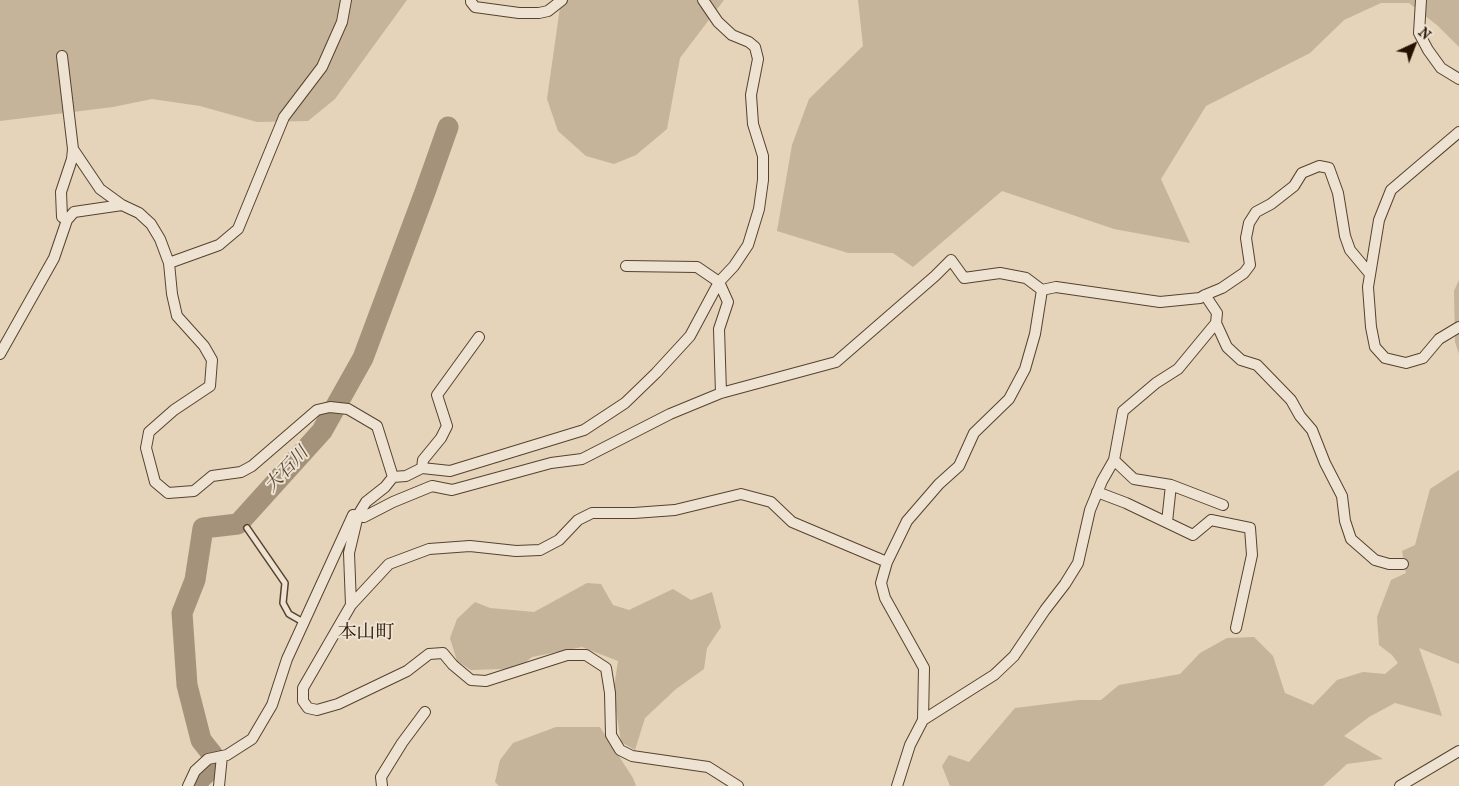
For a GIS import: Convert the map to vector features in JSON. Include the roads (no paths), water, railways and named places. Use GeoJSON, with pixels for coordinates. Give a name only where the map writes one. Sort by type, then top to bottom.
{"type":"FeatureCollection","features":[{"type":"Feature","properties":{"kind":"street"},"geometry":{"type":"LineString","coordinates":[[169,263],[220,245],[238,229],[284,118],[322,67],[342,22],[346,0]]}},
{"type":"Feature","properties":{"kind":"street"},"geometry":{"type":"LineString","coordinates":[[472,0],[471,2],[475,7],[539,13],[548,11],[562,0]]}},
{"type":"Feature","properties":{"kind":"street"},"geometry":{"type":"LineString","coordinates":[[351,605],[349,553],[358,515],[366,502],[385,487],[393,477],[406,476],[422,468],[450,470],[584,430],[625,402],[656,373],[690,336],[719,282],[734,266],[748,246],[759,209],[763,180],[762,156],[753,124],[751,96],[758,59],[755,47],[749,42],[732,35],[718,22],[704,0]]}},
{"type":"Feature","properties":{"kind":"street"},"geometry":{"type":"LineString","coordinates":[[1421,0],[1419,33],[1441,68],[1459,79]]}},
{"type":"Feature","properties":{"kind":"street"},"geometry":{"type":"LineString","coordinates":[[62,56],[73,149],[72,159],[61,192],[62,217],[67,220]]}},
{"type":"Feature","properties":{"kind":"street"},"geometry":{"type":"LineString","coordinates":[[1459,132],[1391,190],[1379,220],[1368,287],[1371,327],[1375,346],[1385,358],[1406,363],[1423,358],[1439,339],[1459,327]]}},
{"type":"Feature","properties":{"kind":"street"},"geometry":{"type":"LineString","coordinates":[[73,149],[100,189],[151,224],[169,263],[172,294],[177,316],[204,346],[212,360],[210,386],[174,410],[149,432],[146,448],[155,482],[168,492],[194,491],[212,476],[241,472],[252,466],[317,410],[330,407],[348,409],[376,426],[393,477]]}},
{"type":"Feature","properties":{"kind":"street"},"geometry":{"type":"LineString","coordinates":[[188,786],[195,771],[208,759],[227,755],[252,739],[272,705],[287,659],[353,515],[364,517],[393,502],[432,486],[452,490],[551,464],[582,459],[670,414],[721,393],[836,362],[952,260],[964,278],[1000,273],[1026,278],[1042,290],[1056,287],[1160,302],[1200,298],[1222,288],[1244,273],[1250,265],[1246,238],[1249,223],[1256,212],[1280,198],[1294,186],[1302,173],[1319,166],[1329,168],[1338,193],[1345,236],[1350,250],[1370,274]]}},
{"type":"Feature","properties":{"kind":"street"},"geometry":{"type":"LineString","coordinates":[[0,354],[54,258],[67,220],[74,212],[122,205]]}},
{"type":"Feature","properties":{"kind":"street"},"geometry":{"type":"LineString","coordinates":[[626,266],[697,267],[719,282],[728,302],[719,329],[721,393]]}},
{"type":"Feature","properties":{"kind":"street"},"geometry":{"type":"LineString","coordinates":[[897,786],[910,745],[922,720],[924,668],[885,598],[881,584],[887,562],[907,521],[939,484],[959,466],[974,433],[1010,399],[1025,369],[1035,334],[1042,290]]}},
{"type":"Feature","properties":{"kind":"street"},"geometry":{"type":"LineString","coordinates":[[1205,296],[1217,313],[1216,323],[1228,347],[1241,360],[1257,365],[1291,400],[1300,416],[1312,430],[1325,463],[1342,496],[1351,539],[1375,560],[1389,564],[1403,564]]}},
{"type":"Feature","properties":{"kind":"street"},"geometry":{"type":"LineString","coordinates":[[922,720],[994,675],[1014,656],[1078,563],[1090,510],[1114,460],[1124,411],[1156,383],[1178,370],[1216,323]]}},
{"type":"Feature","properties":{"kind":"street"},"geometry":{"type":"LineString","coordinates":[[422,468],[423,460],[441,438],[446,426],[437,395],[479,337]]}},
{"type":"Feature","properties":{"kind":"street"},"geometry":{"type":"LineString","coordinates":[[1114,460],[1134,479],[1171,485],[1222,505]]}},
{"type":"Feature","properties":{"kind":"street"},"geometry":{"type":"LineString","coordinates":[[1167,522],[1171,485]]}},
{"type":"Feature","properties":{"kind":"street"},"geometry":{"type":"LineString","coordinates":[[1097,492],[1126,503],[1193,535],[1211,520],[1250,528],[1252,556],[1236,628]]}},
{"type":"Feature","properties":{"kind":"street"},"geometry":{"type":"LineString","coordinates":[[738,786],[708,767],[632,756],[620,750],[611,735],[610,693],[606,668],[586,655],[568,655],[486,680],[471,680],[453,665],[443,653],[430,654],[407,671],[338,704],[318,710],[308,708],[303,701],[303,688],[351,605],[389,564],[429,549],[470,546],[516,551],[540,550],[559,540],[578,520],[592,513],[634,513],[675,510],[741,494],[771,502],[792,522],[887,562]]}},
{"type":"Feature","properties":{"kind":"street"},"geometry":{"type":"LineString","coordinates":[[382,786],[381,777],[402,743],[425,712]]}},
{"type":"Feature","properties":{"kind":"street"},"geometry":{"type":"LineString","coordinates":[[1400,786],[1459,751]]}},
{"type":"Feature","properties":{"kind":"street"},"geometry":{"type":"LineString","coordinates":[[219,786],[222,756]]}},
{"type":"Feature","properties":{"kind":"lane"},"geometry":{"type":"LineString","coordinates":[[248,528],[285,583],[283,603],[289,614],[304,622]]}},
{"type":"Feature","properties":{"kind":"waterway","name":"大石川"},"geometry":{"type":"LineString","coordinates":[[197,786],[200,779],[215,765],[212,754],[201,740],[187,685],[182,613],[195,580],[203,528],[238,524],[322,431],[363,358],[448,127]]}},
{"type":"Feature","properties":{"kind":"district","name":"本山町"},"geometry":{"type":"Point","coordinates":[366,633]}}]}
